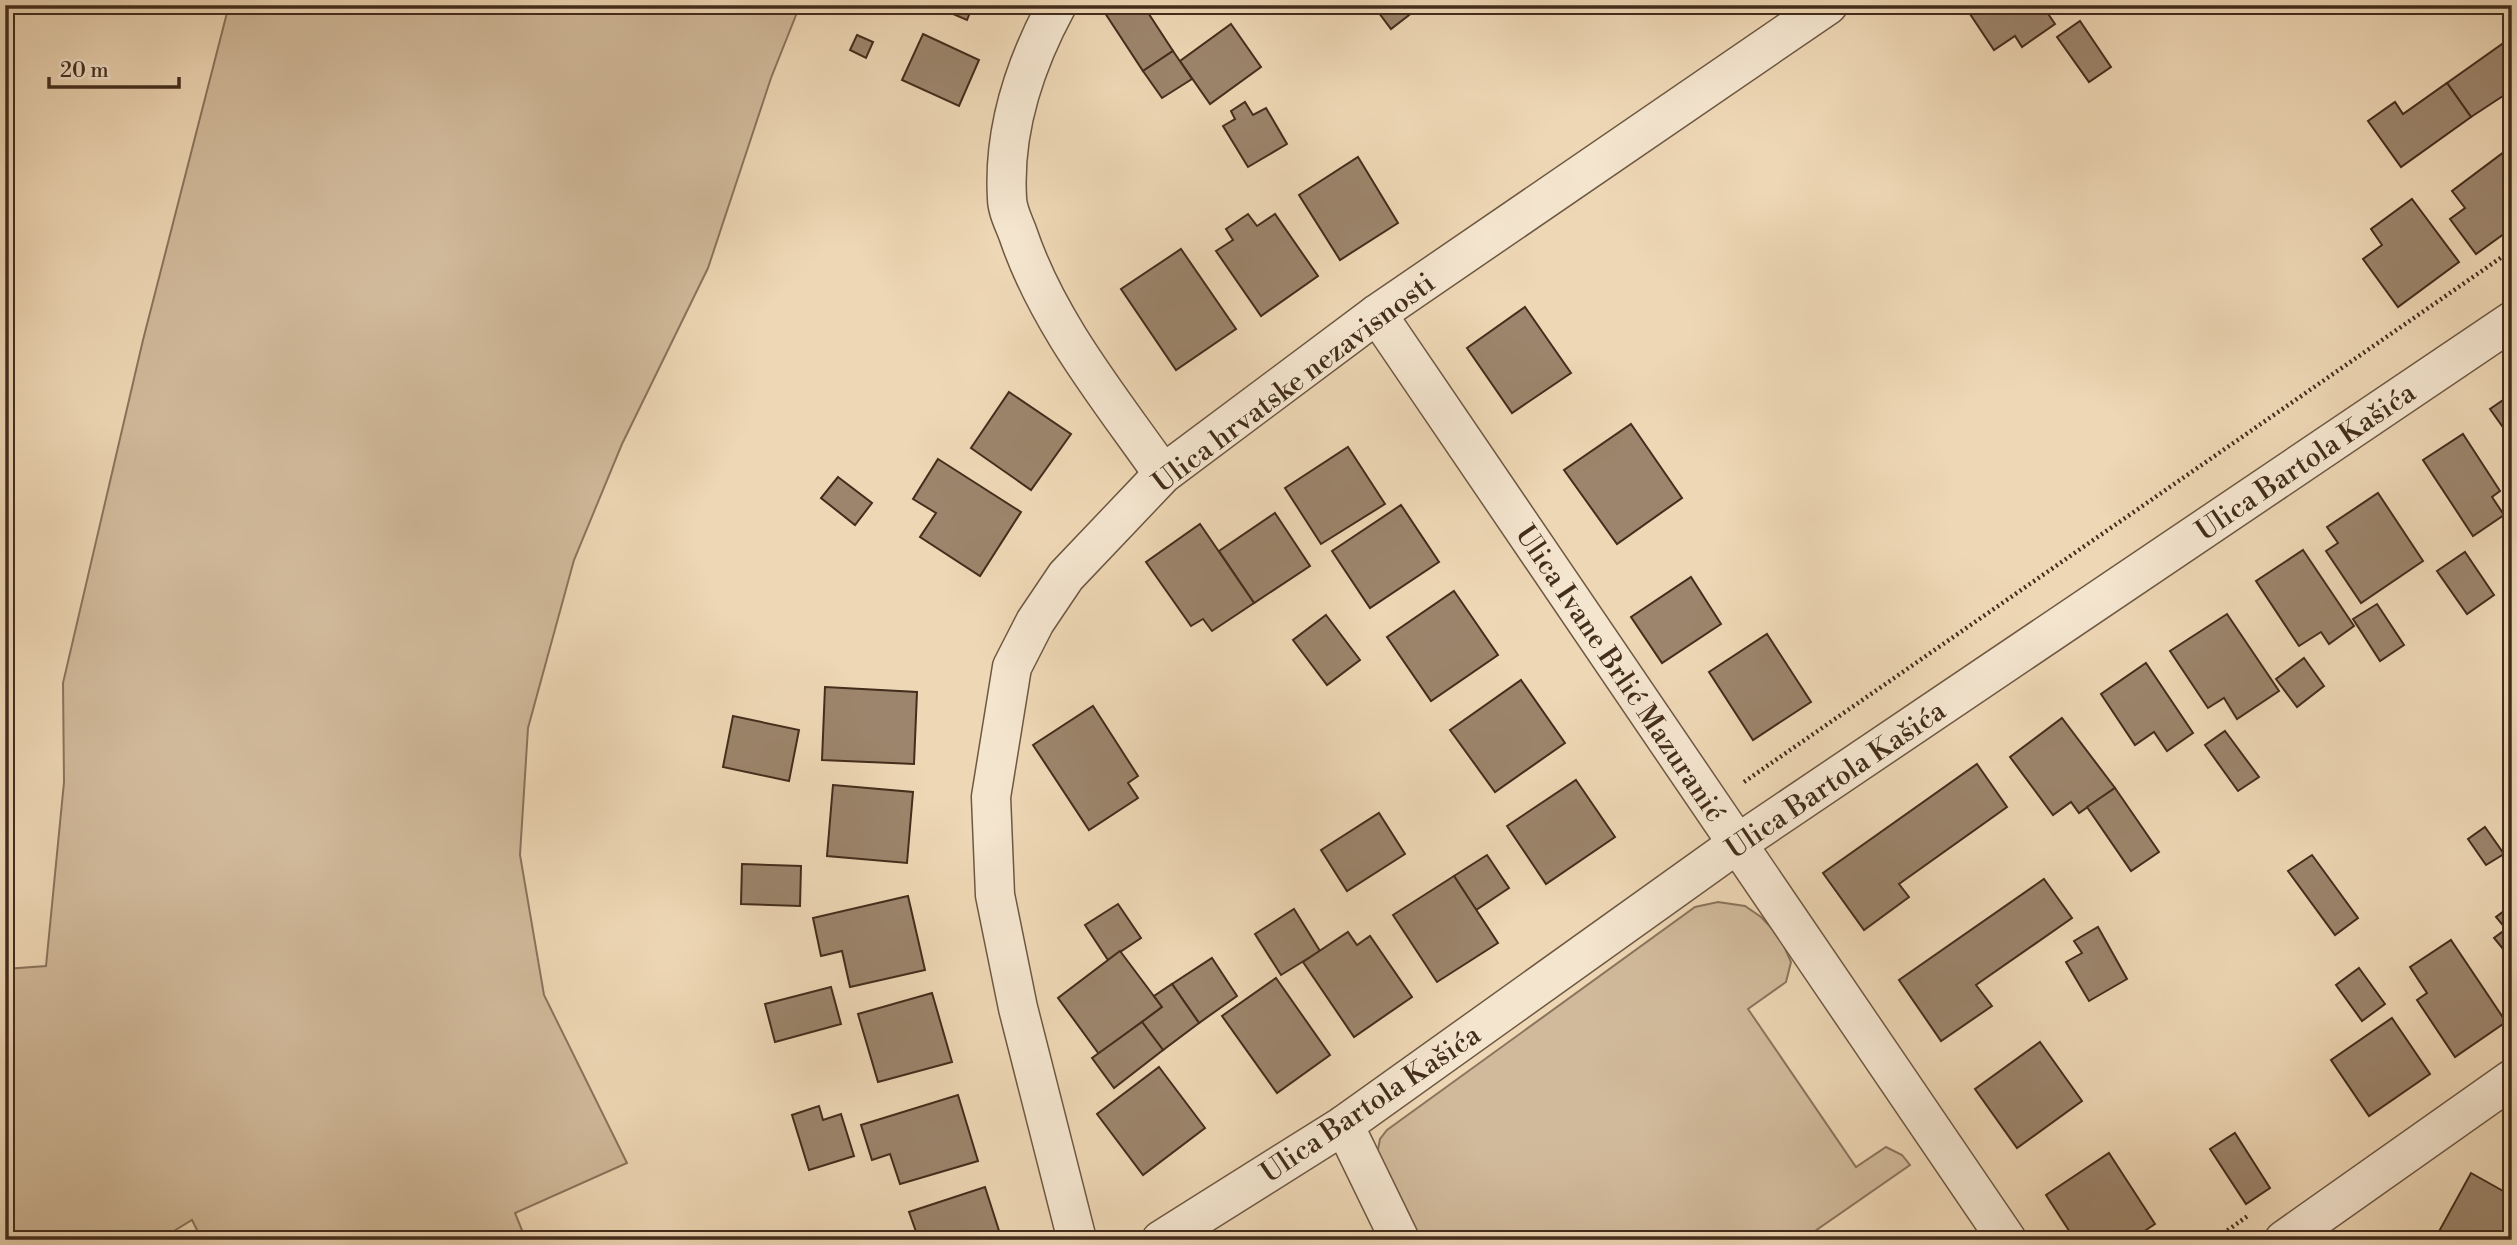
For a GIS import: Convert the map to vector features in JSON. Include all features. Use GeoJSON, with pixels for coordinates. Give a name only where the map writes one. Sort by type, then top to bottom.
{"type":"FeatureCollection","features":[{"type":"Feature","properties":{"kind":"street"},"geometry":{"type":"LineString","coordinates":[[1057,5],[1033,49],[1009,135],[1007,201],[1026,259],[1054,318],[1163,474]]}},
{"type":"Feature","properties":{"kind":"street","name":"Ulica hrvatske nezavisnosti"},"geometry":{"type":"LineString","coordinates":[[1077,1240],[1018,1009],[995,895],[991,797],[1012,667],[1035,622],[1066,576],[1163,474],[1377,314],[1828,5]]}},
{"type":"Feature","properties":{"kind":"street","name":"Ulica Ivane Brlić Mazuranić"},"geometry":{"type":"LineString","coordinates":[[1377,314],[2007,1240]]}},
{"type":"Feature","properties":{"kind":"street","name":"Ulica Bartola Kašića"},"geometry":{"type":"LineString","coordinates":[[1161,1240],[1344,1125],[1738,844],[2512,321]]}},
{"type":"Feature","properties":{"kind":"street"},"geometry":{"type":"LineString","coordinates":[[2284,1240],[2512,1079]]}},
{"type":"Feature","properties":{"kind":"street"},"geometry":{"type":"LineString","coordinates":[[1344,1125],[1400,1240]]}},
{"type":"Feature","properties":{"kind":"shaded area"},"geometry":{"type":"Polygon","coordinates":[[[229,5],[800,5],[771,78],[708,268],[622,444],[574,560],[528,728],[520,855],[544,995],[627,1163],[515,1213],[526,1240],[202,1240],[192,1220],[159,1240],[5,1240],[5,969],[46,966],[64,782],[63,683],[143,340],[229,5]]]}},
{"type":"Feature","properties":{"kind":"shaded area"},"geometry":{"type":"Polygon","coordinates":[[[1718,902],[1745,906],[1761,917],[1780,937],[1791,962],[1786,982],[1748,1009],[1856,1167],[1886,1147],[1902,1155],[1910,1165],[1802,1240],[1410,1240],[1376,1160],[1380,1139],[1387,1130],[1695,907],[1718,902]]]}},
{"type":"Feature","properties":{"kind":"building"},"geometry":{"type":"Polygon","coordinates":[[[932,5],[973,5],[967,20],[932,5]]]}},
{"type":"Feature","properties":{"kind":"building"},"geometry":{"type":"Polygon","coordinates":[[[1110,5],[1143,5],[1173,51],[1143,71],[1103,10],[1110,5]]]}},
{"type":"Feature","properties":{"kind":"building"},"geometry":{"type":"Polygon","coordinates":[[[1373,5],[1422,5],[1391,29],[1373,5]]]}},
{"type":"Feature","properties":{"kind":"building"},"geometry":{"type":"Polygon","coordinates":[[[1964,5],[2042,5],[2055,24],[2022,47],[2015,36],[1994,50],[1964,5]]]}},
{"type":"Feature","properties":{"kind":"building"},"geometry":{"type":"Polygon","coordinates":[[[2080,21],[2111,67],[2089,82],[2057,37],[2080,21]]]}},
{"type":"Feature","properties":{"kind":"building"},"geometry":{"type":"Polygon","coordinates":[[[1231,24],[1261,67],[1210,104],[1180,61],[1231,24]]]}},
{"type":"Feature","properties":{"kind":"building"},"geometry":{"type":"Polygon","coordinates":[[[923,34],[979,60],[959,106],[902,80],[923,34]]]}},
{"type":"Feature","properties":{"kind":"building"},"geometry":{"type":"Polygon","coordinates":[[[857,35],[873,42],[866,58],[850,50],[857,35]]]}},
{"type":"Feature","properties":{"kind":"building"},"geometry":{"type":"Polygon","coordinates":[[[2512,37],[2512,90],[2471,117],[2447,83],[2512,37]]]}},
{"type":"Feature","properties":{"kind":"building"},"geometry":{"type":"Polygon","coordinates":[[[1173,51],[1192,79],[1162,98],[1143,71],[1173,51]]]}},
{"type":"Feature","properties":{"kind":"building"},"geometry":{"type":"Polygon","coordinates":[[[2447,83],[2471,117],[2401,167],[2368,121],[2395,102],[2403,114],[2447,83]]]}},
{"type":"Feature","properties":{"kind":"building"},"geometry":{"type":"Polygon","coordinates":[[[1245,102],[1253,115],[1266,108],[1287,144],[1248,167],[1223,126],[1235,119],[1231,111],[1245,102]]]}},
{"type":"Feature","properties":{"kind":"building"},"geometry":{"type":"Polygon","coordinates":[[[2504,152],[2512,162],[2512,228],[2476,254],[2450,219],[2465,208],[2452,191],[2504,152]]]}},
{"type":"Feature","properties":{"kind":"building"},"geometry":{"type":"Polygon","coordinates":[[[1358,157],[1398,223],[1340,260],[1299,195],[1358,157]]]}},
{"type":"Feature","properties":{"kind":"building"},"geometry":{"type":"Polygon","coordinates":[[[2412,199],[2459,262],[2398,307],[2363,259],[2382,245],[2371,229],[2412,199]]]}},
{"type":"Feature","properties":{"kind":"building"},"geometry":{"type":"Polygon","coordinates":[[[1248,214],[1257,226],[1275,214],[1318,276],[1261,316],[1216,251],[1233,240],[1226,229],[1248,214]]]}},
{"type":"Feature","properties":{"kind":"building"},"geometry":{"type":"Polygon","coordinates":[[[1181,249],[1236,329],[1176,370],[1121,289],[1181,249]]]}},
{"type":"Feature","properties":{"kind":"building"},"geometry":{"type":"Polygon","coordinates":[[[1525,307],[1571,373],[1512,413],[1467,348],[1525,307]]]}},
{"type":"Feature","properties":{"kind":"building"},"geometry":{"type":"Polygon","coordinates":[[[1009,392],[1071,434],[1031,490],[971,448],[1009,392]]]}},
{"type":"Feature","properties":{"kind":"building"},"geometry":{"type":"Polygon","coordinates":[[[2512,394],[2512,440],[2490,409],[2512,394]]]}},
{"type":"Feature","properties":{"kind":"building"},"geometry":{"type":"Polygon","coordinates":[[[1631,424],[1682,498],[1617,544],[1564,470],[1631,424]]]}},
{"type":"Feature","properties":{"kind":"building"},"geometry":{"type":"Polygon","coordinates":[[[2463,434],[2500,491],[2492,497],[2504,515],[2473,536],[2423,460],[2463,434]]]}},
{"type":"Feature","properties":{"kind":"building"},"geometry":{"type":"Polygon","coordinates":[[[1348,447],[1385,504],[1321,544],[1285,488],[1348,447]]]}},
{"type":"Feature","properties":{"kind":"building"},"geometry":{"type":"Polygon","coordinates":[[[938,459],[1021,512],[980,576],[920,537],[936,513],[913,499],[938,459]]]}},
{"type":"Feature","properties":{"kind":"building"},"geometry":{"type":"Polygon","coordinates":[[[838,477],[872,503],[855,525],[821,498],[838,477]]]}},
{"type":"Feature","properties":{"kind":"building"},"geometry":{"type":"Polygon","coordinates":[[[2378,493],[2423,561],[2361,603],[2326,551],[2338,543],[2327,527],[2378,493]]]}},
{"type":"Feature","properties":{"kind":"building"},"geometry":{"type":"Polygon","coordinates":[[[1401,505],[1439,562],[1370,608],[1332,551],[1401,505]]]}},
{"type":"Feature","properties":{"kind":"building"},"geometry":{"type":"Polygon","coordinates":[[[1275,513],[1310,566],[1254,603],[1219,551],[1275,513]]]}},
{"type":"Feature","properties":{"kind":"building"},"geometry":{"type":"Polygon","coordinates":[[[1200,524],[1254,603],[1212,631],[1203,619],[1191,626],[1146,562],[1200,524]]]}},
{"type":"Feature","properties":{"kind":"building"},"geometry":{"type":"Polygon","coordinates":[[[2303,550],[2354,626],[2329,644],[2321,632],[2299,646],[2256,581],[2303,550]]]}},
{"type":"Feature","properties":{"kind":"building"},"geometry":{"type":"Polygon","coordinates":[[[2465,552],[2494,595],[2467,614],[2437,571],[2465,552]]]}},
{"type":"Feature","properties":{"kind":"building"},"geometry":{"type":"Polygon","coordinates":[[[1691,577],[1721,624],[1662,663],[1631,617],[1691,577]]]}},
{"type":"Feature","properties":{"kind":"building"},"geometry":{"type":"Polygon","coordinates":[[[1454,591],[1498,655],[1431,701],[1387,637],[1454,591]]]}},
{"type":"Feature","properties":{"kind":"building"},"geometry":{"type":"Polygon","coordinates":[[[2377,604],[2404,645],[2380,661],[2353,619],[2377,604]]]}},
{"type":"Feature","properties":{"kind":"building"},"geometry":{"type":"Polygon","coordinates":[[[2227,614],[2279,691],[2237,719],[2224,698],[2208,708],[2170,651],[2227,614]]]}},
{"type":"Feature","properties":{"kind":"building"},"geometry":{"type":"Polygon","coordinates":[[[1326,615],[1360,660],[1327,685],[1293,640],[1326,615]]]}},
{"type":"Feature","properties":{"kind":"building"},"geometry":{"type":"Polygon","coordinates":[[[1767,634],[1811,702],[1753,740],[1709,672],[1767,634]]]}},
{"type":"Feature","properties":{"kind":"building"},"geometry":{"type":"Polygon","coordinates":[[[2304,658],[2324,686],[2297,707],[2276,679],[2304,658]]]}},
{"type":"Feature","properties":{"kind":"building"},"geometry":{"type":"Polygon","coordinates":[[[2146,663],[2193,733],[2167,751],[2154,732],[2135,745],[2101,694],[2146,663]]]}},
{"type":"Feature","properties":{"kind":"building"},"geometry":{"type":"Polygon","coordinates":[[[1521,680],[1565,743],[1495,792],[1450,730],[1521,680]]]}},
{"type":"Feature","properties":{"kind":"building"},"geometry":{"type":"Polygon","coordinates":[[[825,687],[917,692],[914,764],[822,760],[825,687]]]}},
{"type":"Feature","properties":{"kind":"building"},"geometry":{"type":"Polygon","coordinates":[[[1093,706],[1138,776],[1128,783],[1138,798],[1089,830],[1033,745],[1093,706]]]}},
{"type":"Feature","properties":{"kind":"building"},"geometry":{"type":"Polygon","coordinates":[[[733,716],[799,730],[789,781],[723,767],[733,716]]]}},
{"type":"Feature","properties":{"kind":"building"},"geometry":{"type":"Polygon","coordinates":[[[2062,718],[2115,788],[2079,813],[2071,802],[2053,815],[2010,757],[2062,718]]]}},
{"type":"Feature","properties":{"kind":"building"},"geometry":{"type":"Polygon","coordinates":[[[2225,731],[2259,777],[2238,791],[2205,745],[2225,731]]]}},
{"type":"Feature","properties":{"kind":"building"},"geometry":{"type":"Polygon","coordinates":[[[1977,764],[2007,807],[1899,884],[1909,897],[1864,930],[1823,873],[1977,764]]]}},
{"type":"Feature","properties":{"kind":"building"},"geometry":{"type":"Polygon","coordinates":[[[1576,780],[1615,837],[1546,884],[1507,826],[1576,780]]]}},
{"type":"Feature","properties":{"kind":"building"},"geometry":{"type":"Polygon","coordinates":[[[833,785],[913,792],[907,863],[827,856],[833,785]]]}},
{"type":"Feature","properties":{"kind":"building"},"geometry":{"type":"Polygon","coordinates":[[[2115,788],[2159,852],[2131,871],[2087,807],[2115,788]]]}},
{"type":"Feature","properties":{"kind":"building"},"geometry":{"type":"Polygon","coordinates":[[[1379,813],[1405,854],[1347,891],[1321,850],[1379,813]]]}},
{"type":"Feature","properties":{"kind":"building"},"geometry":{"type":"Polygon","coordinates":[[[2485,827],[2504,854],[2486,865],[2468,839],[2485,827]]]}},
{"type":"Feature","properties":{"kind":"building"},"geometry":{"type":"Polygon","coordinates":[[[1487,855],[1509,888],[1476,910],[1454,876],[1487,855]]]}},
{"type":"Feature","properties":{"kind":"building"},"geometry":{"type":"Polygon","coordinates":[[[2312,855],[2358,918],[2335,935],[2288,871],[2312,855]]]}},
{"type":"Feature","properties":{"kind":"building"},"geometry":{"type":"Polygon","coordinates":[[[742,864],[801,866],[800,906],[741,904],[742,864]]]}},
{"type":"Feature","properties":{"kind":"building"},"geometry":{"type":"Polygon","coordinates":[[[1454,876],[1498,943],[1437,982],[1393,915],[1454,876]]]}},
{"type":"Feature","properties":{"kind":"building"},"geometry":{"type":"Polygon","coordinates":[[[2044,879],[2072,918],[1976,985],[1992,1006],[1941,1041],[1899,980],[2044,879]]]}},
{"type":"Feature","properties":{"kind":"building"},"geometry":{"type":"Polygon","coordinates":[[[908,896],[925,970],[850,987],[842,951],[821,956],[813,918],[908,896]]]}},
{"type":"Feature","properties":{"kind":"building"},"geometry":{"type":"Polygon","coordinates":[[[1118,904],[1141,938],[1108,960],[1085,925],[1118,904]]]}},
{"type":"Feature","properties":{"kind":"building"},"geometry":{"type":"Polygon","coordinates":[[[2512,905],[2512,960],[2494,938],[2506,929],[2496,917],[2512,905]]]}},
{"type":"Feature","properties":{"kind":"building"},"geometry":{"type":"Polygon","coordinates":[[[1294,909],[1320,951],[1281,975],[1255,934],[1294,909]]]}},
{"type":"Feature","properties":{"kind":"building"},"geometry":{"type":"Polygon","coordinates":[[[2098,927],[2127,979],[2089,1001],[2066,962],[2082,953],[2074,941],[2098,927]]]}},
{"type":"Feature","properties":{"kind":"building"},"geometry":{"type":"Polygon","coordinates":[[[1348,932],[1357,945],[1370,936],[1412,997],[1354,1037],[1303,962],[1348,932]]]}},
{"type":"Feature","properties":{"kind":"building"},"geometry":{"type":"Polygon","coordinates":[[[2451,940],[2506,1022],[2455,1057],[2417,1000],[2427,993],[2410,967],[2451,940]]]}},
{"type":"Feature","properties":{"kind":"building"},"geometry":{"type":"Polygon","coordinates":[[[1120,951],[1162,1007],[1099,1054],[1058,998],[1120,951]]]}},
{"type":"Feature","properties":{"kind":"building"},"geometry":{"type":"Polygon","coordinates":[[[1212,958],[1237,996],[1199,1023],[1172,984],[1212,958]]]}},
{"type":"Feature","properties":{"kind":"building"},"geometry":{"type":"Polygon","coordinates":[[[2359,968],[2385,1004],[2362,1021],[2336,985],[2359,968]]]}},
{"type":"Feature","properties":{"kind":"building"},"geometry":{"type":"Polygon","coordinates":[[[1276,978],[1330,1055],[1277,1093],[1222,1016],[1276,978]]]}},
{"type":"Feature","properties":{"kind":"building"},"geometry":{"type":"Polygon","coordinates":[[[1172,984],[1199,1023],[1163,1050],[1142,1022],[1162,1007],[1154,996],[1172,984]]]}},
{"type":"Feature","properties":{"kind":"building"},"geometry":{"type":"Polygon","coordinates":[[[831,987],[841,1024],[775,1042],[765,1004],[831,987]]]}},
{"type":"Feature","properties":{"kind":"building"},"geometry":{"type":"Polygon","coordinates":[[[932,993],[952,1062],[878,1082],[858,1014],[932,993]]]}},
{"type":"Feature","properties":{"kind":"building"},"geometry":{"type":"Polygon","coordinates":[[[2392,1018],[2430,1074],[2369,1116],[2331,1060],[2392,1018]]]}},
{"type":"Feature","properties":{"kind":"building"},"geometry":{"type":"Polygon","coordinates":[[[1142,1022],[1163,1050],[1114,1088],[1092,1058],[1142,1022]]]}},
{"type":"Feature","properties":{"kind":"building"},"geometry":{"type":"Polygon","coordinates":[[[2040,1042],[2082,1101],[2017,1148],[1975,1089],[2040,1042]]]}},
{"type":"Feature","properties":{"kind":"building"},"geometry":{"type":"Polygon","coordinates":[[[1159,1067],[1205,1128],[1143,1175],[1097,1114],[1159,1067]]]}},
{"type":"Feature","properties":{"kind":"building"},"geometry":{"type":"Polygon","coordinates":[[[958,1095],[978,1161],[900,1184],[890,1154],[872,1160],[861,1125],[958,1095]]]}},
{"type":"Feature","properties":{"kind":"building"},"geometry":{"type":"Polygon","coordinates":[[[819,1106],[823,1120],[841,1114],[854,1156],[809,1170],[792,1115],[819,1106]]]}},
{"type":"Feature","properties":{"kind":"building"},"geometry":{"type":"Polygon","coordinates":[[[2235,1133],[2270,1188],[2246,1204],[2210,1149],[2235,1133]]]}},
{"type":"Feature","properties":{"kind":"building"},"geometry":{"type":"Polygon","coordinates":[[[2109,1153],[2155,1224],[2131,1240],[2075,1240],[2046,1195],[2109,1153]]]}},
{"type":"Feature","properties":{"kind":"building"},"geometry":{"type":"Polygon","coordinates":[[[2471,1173],[2512,1196],[2512,1240],[2446,1240],[2437,1235],[2471,1173]]]}},
{"type":"Feature","properties":{"kind":"building"},"geometry":{"type":"Polygon","coordinates":[[[985,1187],[1002,1240],[919,1240],[909,1212],[985,1187]]]}}]}
